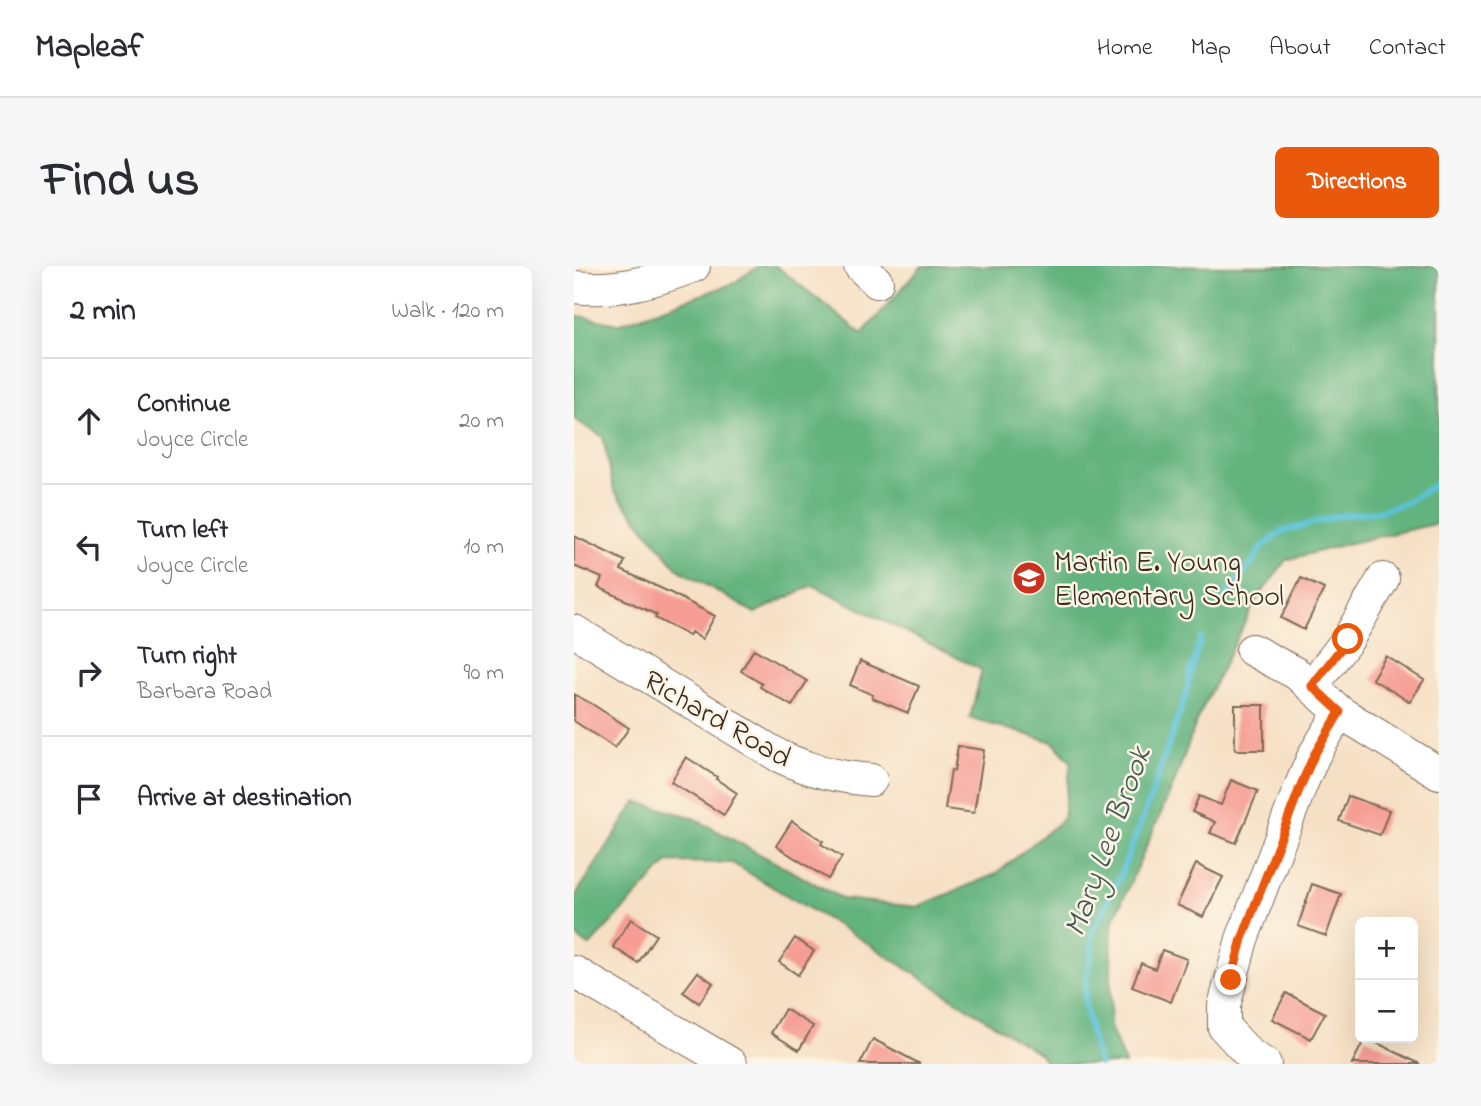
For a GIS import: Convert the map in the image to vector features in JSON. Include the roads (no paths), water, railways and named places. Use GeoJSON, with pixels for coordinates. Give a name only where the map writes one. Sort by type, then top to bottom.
{"type":"FeatureCollection","features":[{"type":"Feature","properties":{"kind":"street"},"geometry":{"type":"LineString","coordinates":[[574,287],[632,285],[694,266]]}},
{"type":"Feature","properties":{"kind":"street"},"geometry":{"type":"LineString","coordinates":[[1312,686],[1348,639],[1383,579]]}},
{"type":"Feature","properties":{"kind":"street","name":"Richard Road"},"geometry":{"type":"LineString","coordinates":[[574,631],[779,756],[828,775],[872,780]]}},
{"type":"Feature","properties":{"kind":"street"},"geometry":{"type":"LineString","coordinates":[[1252,650],[1288,668],[1340,712],[1439,773]]}},
{"type":"Feature","properties":{"kind":"street"},"geometry":{"type":"LineString","coordinates":[[1265,1064],[1250,1055],[1224,1027],[1224,1006],[1242,939],[1301,785],[1314,755],[1340,712]]}},
{"type":"Feature","properties":{"kind":"street"},"geometry":{"type":"LineString","coordinates":[[574,972],[732,1064]]}},
{"type":"Feature","properties":{"kind":"waterway","name":"Mary Lee Brook"},"geometry":{"type":"LineString","coordinates":[[1220,606],[1262,547],[1281,532],[1337,516],[1379,511],[1405,503],[1439,482]]}},
{"type":"Feature","properties":{"kind":"waterway","name":"Mary Lee Brook"},"geometry":{"type":"LineString","coordinates":[[1100,1064],[1085,1003],[1092,934],[1119,878],[1146,810],[1186,695],[1201,638]]}},
{"type":"Feature","properties":{"kind":"place","name":"Martin E. Young Elementary School"},"geometry":{"type":"Point","coordinates":[1029,578]}}]}
